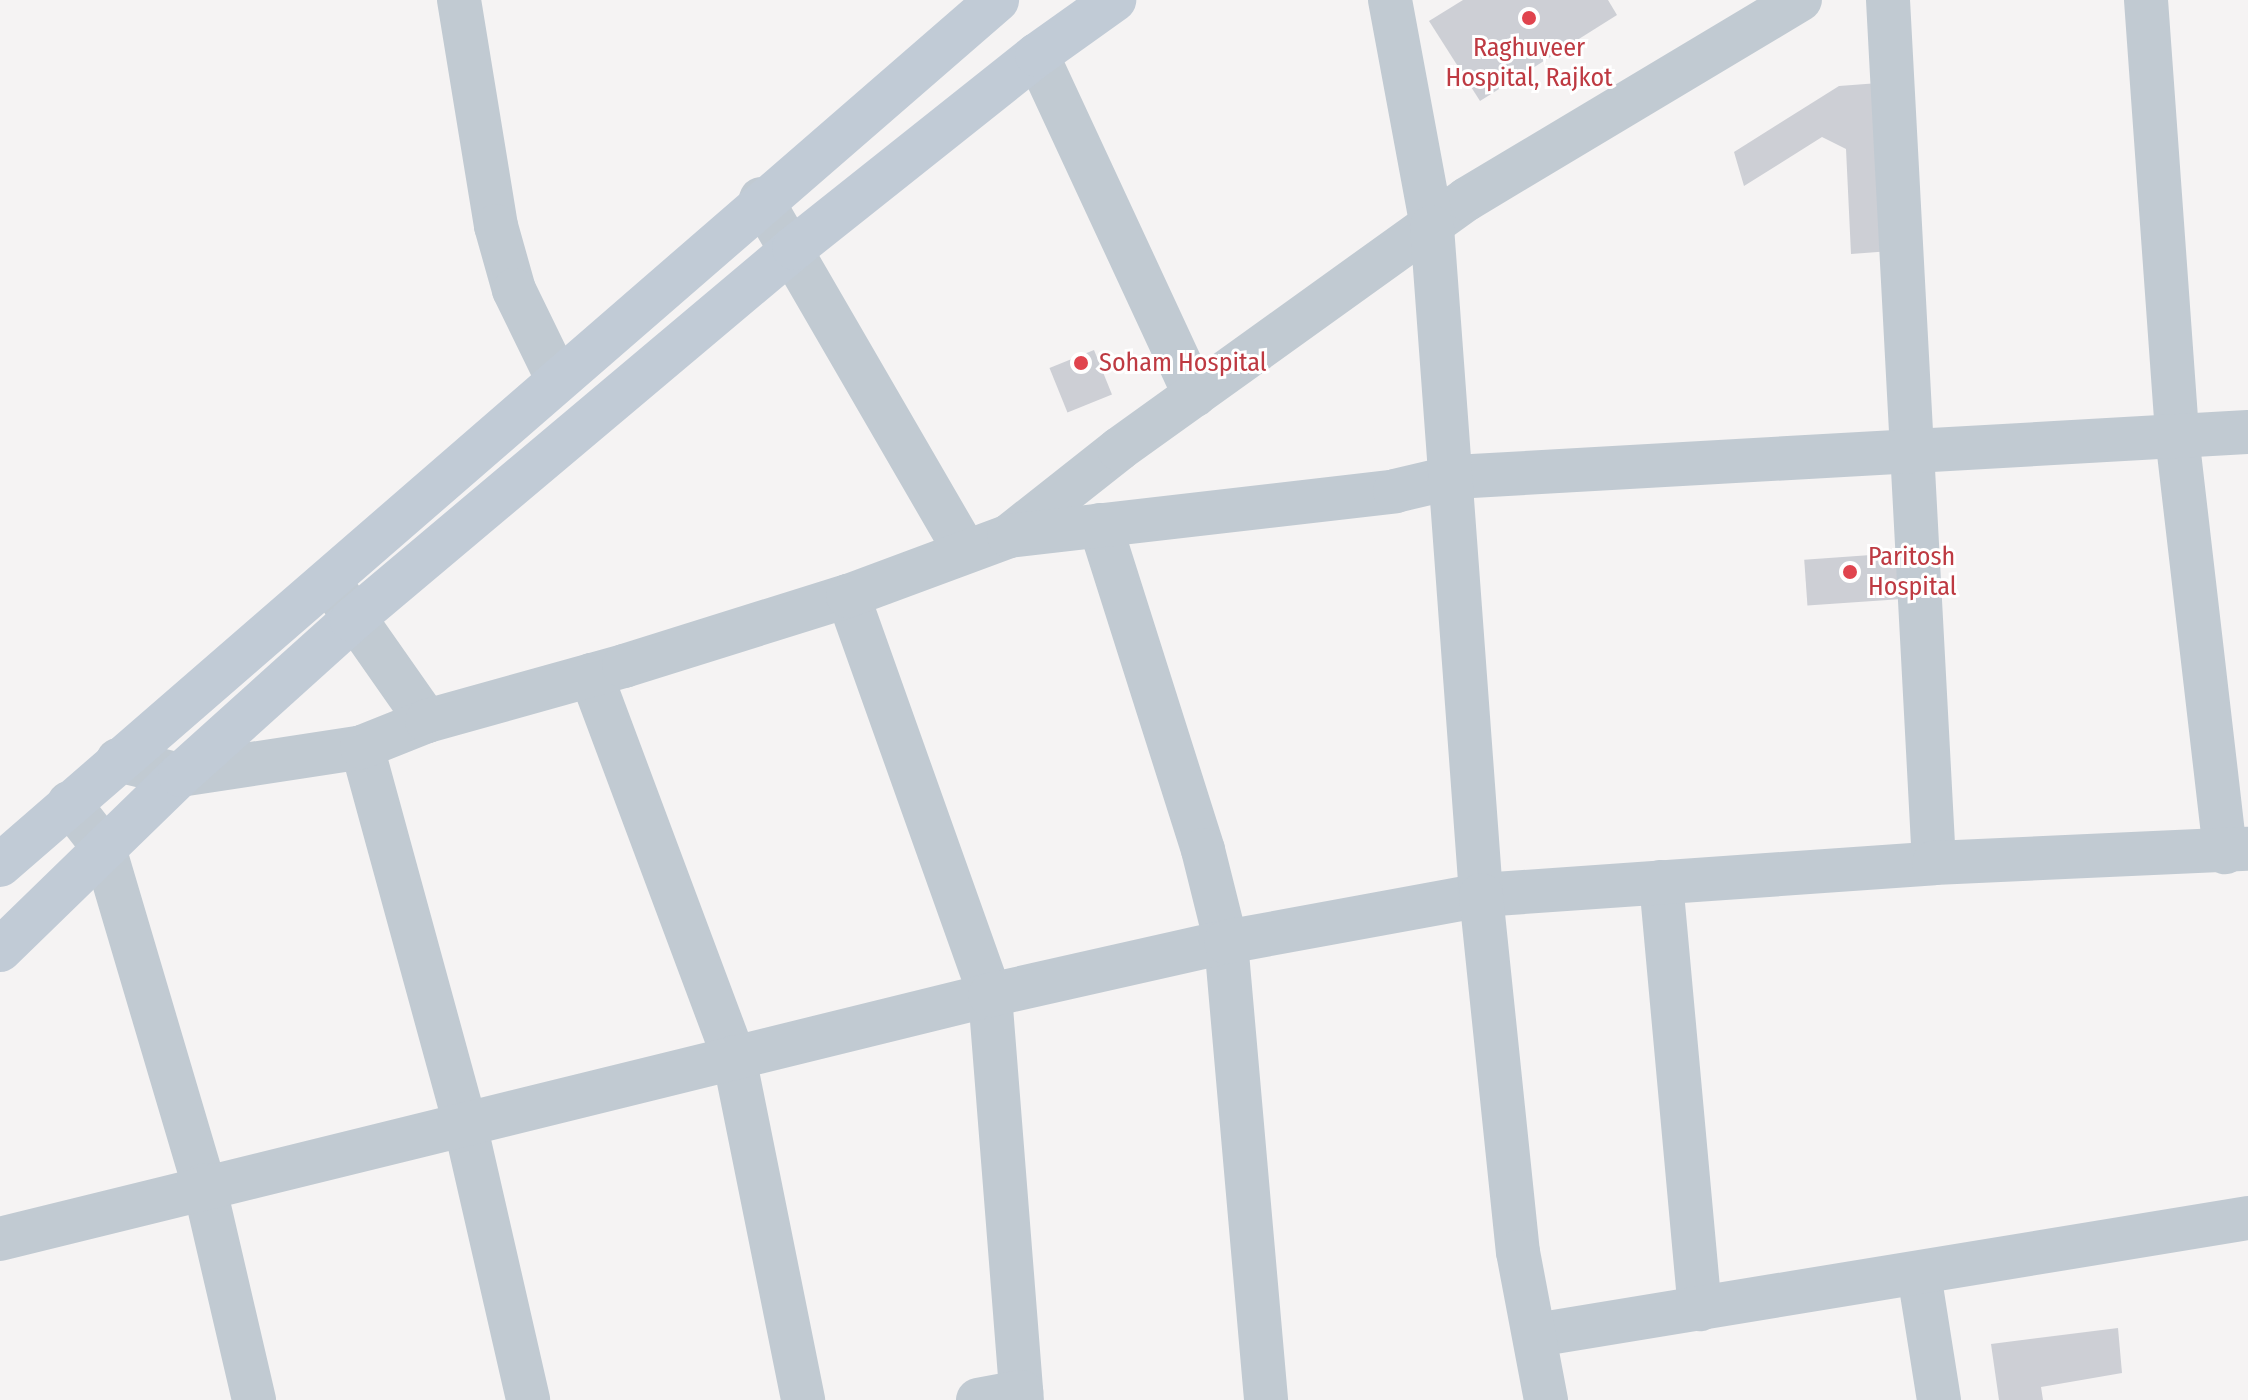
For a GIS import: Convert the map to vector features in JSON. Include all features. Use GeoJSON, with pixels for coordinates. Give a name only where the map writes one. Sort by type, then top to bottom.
{"type":"FeatureCollection","features":[{"type":"Feature","properties":{"kind":"main road"},"geometry":{"type":"LineString","coordinates":[[0,865],[761,199],[997,0]]}},
{"type":"Feature","properties":{"kind":"main road"},"geometry":{"type":"LineString","coordinates":[[0,950],[180,775],[352,620],[794,248],[1037,55],[1114,0]]}},
{"type":"Feature","properties":{"kind":"street"},"geometry":{"type":"LineString","coordinates":[[459,0],[496,226],[514,290],[557,378]]}},
{"type":"Feature","properties":{"kind":"street"},"geometry":{"type":"LineString","coordinates":[[1390,0],[1432,227],[1454,477],[1481,895],[1518,1252],[1546,1400]]}},
{"type":"Feature","properties":{"kind":"street"},"geometry":{"type":"LineString","coordinates":[[1009,536],[1195,395],[1467,199],[1799,0]]}},
{"type":"Feature","properties":{"kind":"street"},"geometry":{"type":"LineString","coordinates":[[1888,0],[1934,863]]}},
{"type":"Feature","properties":{"kind":"street"},"geometry":{"type":"LineString","coordinates":[[0,1239],[204,1185],[990,995],[1226,942],[1481,895],[1934,863],[2237,851],[2177,436],[2146,0]]}},
{"type":"Feature","properties":{"kind":"street"},"geometry":{"type":"LineString","coordinates":[[1037,55],[1195,395]]}},
{"type":"Feature","properties":{"kind":"street"},"geometry":{"type":"LineString","coordinates":[[761,199],[794,248],[964,549]]}},
{"type":"Feature","properties":{"kind":"street"},"geometry":{"type":"LineString","coordinates":[[118,760],[180,775],[362,747],[427,721],[591,675],[848,596],[964,549],[1009,536],[1395,491],[1454,477],[1910,455],[2248,432]]}},
{"type":"Feature","properties":{"kind":"street"},"geometry":{"type":"LineString","coordinates":[[1100,525],[1203,850],[1226,942],[1266,1400]]}},
{"type":"Feature","properties":{"kind":"street"},"geometry":{"type":"LineString","coordinates":[[327,578],[352,620],[427,721]]}},
{"type":"Feature","properties":{"kind":"street"},"geometry":{"type":"LineString","coordinates":[[848,596],[990,995],[1021,1396],[978,1400]]}},
{"type":"Feature","properties":{"kind":"street"},"geometry":{"type":"LineString","coordinates":[[591,675],[734,1057],[803,1400]]}},
{"type":"Feature","properties":{"kind":"street"},"geometry":{"type":"LineString","coordinates":[[362,747],[465,1124],[528,1400]]}},
{"type":"Feature","properties":{"kind":"street"},"geometry":{"type":"LineString","coordinates":[[69,803],[104,848],[204,1185],[254,1400]]}},
{"type":"Feature","properties":{"kind":"street"},"geometry":{"type":"LineString","coordinates":[[1661,882],[1700,1309]]}},
{"type":"Feature","properties":{"kind":"street"},"geometry":{"type":"LineString","coordinates":[[1536,1335],[2248,1218]]}},
{"type":"Feature","properties":{"kind":"street"},"geometry":{"type":"LineString","coordinates":[[1919,1274],[1939,1400]]}},
{"type":"Feature","properties":{"kind":"building"},"geometry":{"type":"Polygon","coordinates":[[[1463,0],[1608,0],[1617,15],[1480,101],[1429,21],[1463,0]]]}},
{"type":"Feature","properties":{"kind":"building"},"geometry":{"type":"Polygon","coordinates":[[[1879,83],[1891,251],[1851,254],[1846,149],[1822,137],[1744,186],[1734,152],[1839,86],[1879,83]]]}},
{"type":"Feature","properties":{"kind":"building"},"geometry":{"type":"Polygon","coordinates":[[[1094,350],[1112,395],[1067,412],[1049,368],[1094,350]]]}},
{"type":"Feature","properties":{"kind":"building"},"geometry":{"type":"Polygon","coordinates":[[[1899,553],[1902,599],[1807,606],[1804,560],[1899,553]]]}},
{"type":"Feature","properties":{"kind":"building"},"geometry":{"type":"Polygon","coordinates":[[[2118,1328],[2122,1373],[2041,1387],[2043,1400],[1999,1400],[1991,1344],[2118,1328]]]}},
{"type":"Feature","properties":{"kind":"place","name":"Raghuveer Hospital, Rajkot"},"geometry":{"type":"Point","coordinates":[1529,18]}},
{"type":"Feature","properties":{"kind":"place","name":"Soham Hospital"},"geometry":{"type":"Point","coordinates":[1081,363]}},
{"type":"Feature","properties":{"kind":"place","name":"Paritosh Hospital"},"geometry":{"type":"Point","coordinates":[1850,572]}}]}
